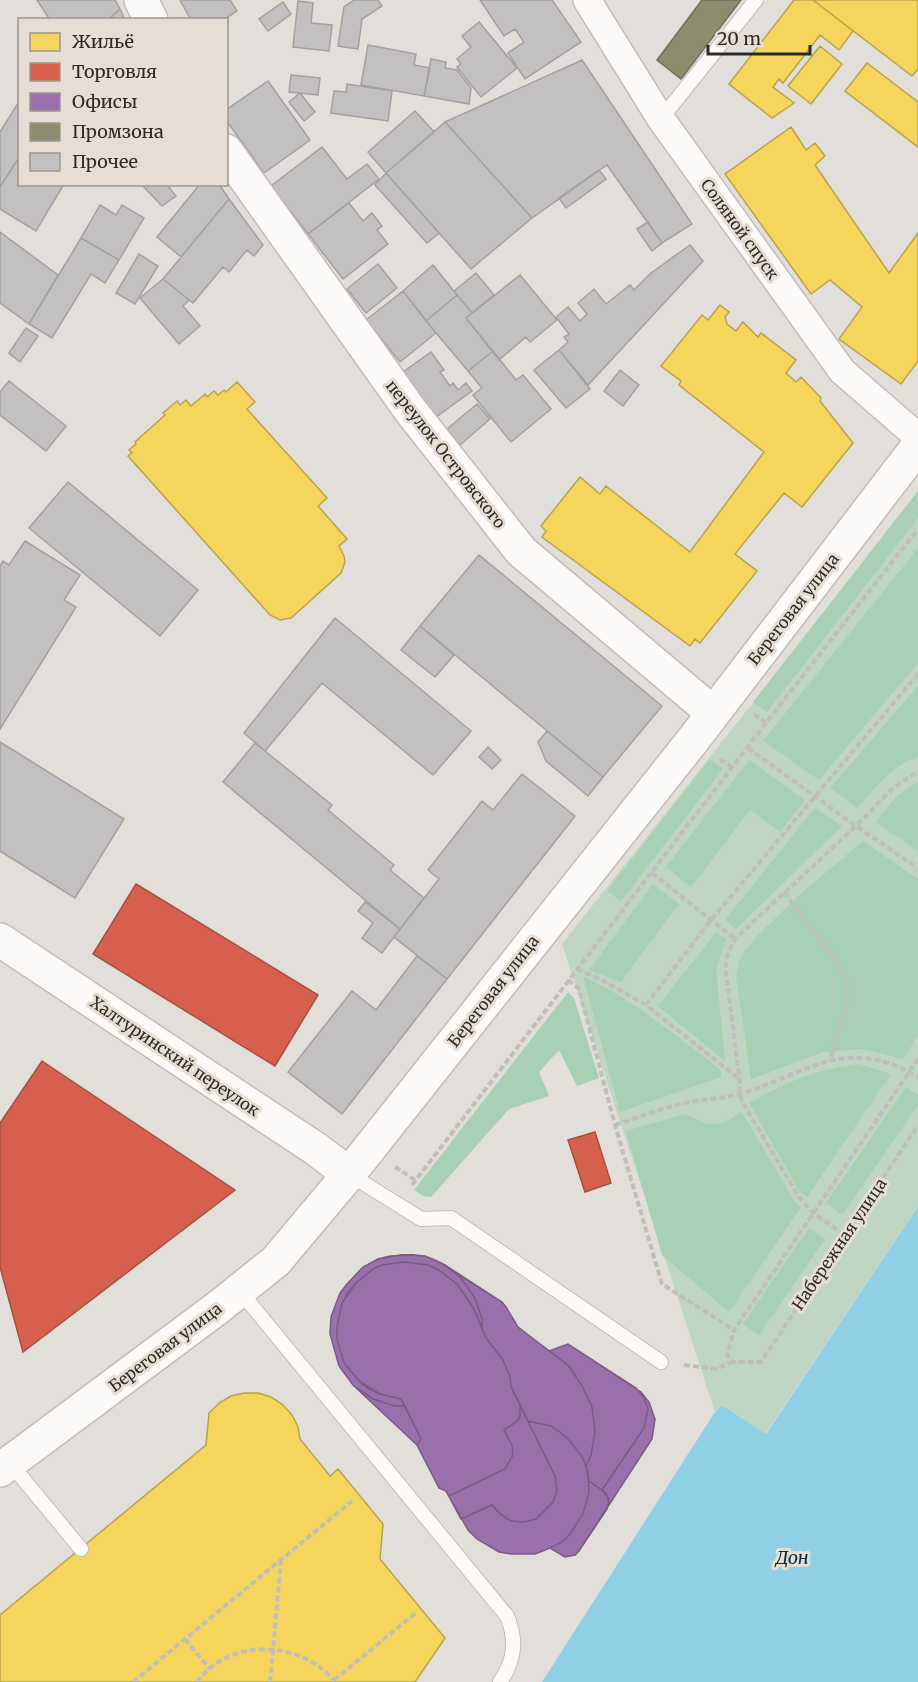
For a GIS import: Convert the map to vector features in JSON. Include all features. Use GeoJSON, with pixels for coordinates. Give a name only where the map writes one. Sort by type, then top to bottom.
{"type":"FeatureCollection","features":[{"type":"Feature","properties":{"kind":"main road"},"geometry":{"type":"LineString","coordinates":[[141,0],[150,18]]}},
{"type":"Feature","properties":{"kind":"main road","name":"переулок Островского"},"geometry":{"type":"LineString","coordinates":[[228,154],[410,410],[521,551],[713,714]]}},
{"type":"Feature","properties":{"kind":"main road","name":"Береговая улица"},"geometry":{"type":"LineString","coordinates":[[5,1466],[276,1261],[349,1174],[713,714],[918,446]]}},
{"type":"Feature","properties":{"kind":"main road","name":"Халтуринский переулок"},"geometry":{"type":"LineString","coordinates":[[0,940],[316,1149],[349,1174]]}},
{"type":"Feature","properties":{"kind":"street","name":"Соляной спуск"},"geometry":{"type":"LineString","coordinates":[[587,0],[661,120],[842,371],[918,437]]}},
{"type":"Feature","properties":{"kind":"lane"},"geometry":{"type":"LineString","coordinates":[[661,120],[756,0]]}},
{"type":"Feature","properties":{"kind":"lane"},"geometry":{"type":"LineString","coordinates":[[349,1174],[421,1219],[451,1218],[661,1362]]}},
{"type":"Feature","properties":{"kind":"lane"},"geometry":{"type":"LineString","coordinates":[[239,1290],[507,1616],[514,1638],[514,1651],[500,1682]]}},
{"type":"Feature","properties":{"kind":"lane"},"geometry":{"type":"LineString","coordinates":[[5,1466],[81,1549]]}},
{"type":"Feature","properties":{"kind":"path"},"geometry":{"type":"LineString","coordinates":[[397,1206],[568,980],[918,529]]}},
{"type":"Feature","properties":{"kind":"path"},"geometry":{"type":"LineString","coordinates":[[646,1005],[711,920],[918,674]]}},
{"type":"Feature","properties":{"kind":"path"},"geometry":{"type":"LineString","coordinates":[[748,748],[918,868]]}},
{"type":"Feature","properties":{"kind":"path"},"geometry":{"type":"LineString","coordinates":[[844,1235],[812,1212],[799,1197],[739,1094],[726,959],[735,939],[856,826],[891,790],[918,771]]}},
{"type":"Feature","properties":{"kind":"path"},"geometry":{"type":"LineString","coordinates":[[652,873],[735,939]]}},
{"type":"Feature","properties":{"kind":"path"},"geometry":{"type":"LineString","coordinates":[[785,892],[794,908],[818,936],[843,974],[847,991],[830,1060]]}},
{"type":"Feature","properties":{"kind":"path"},"geometry":{"type":"LineString","coordinates":[[577,969],[646,1005],[739,1078]]}},
{"type":"Feature","properties":{"kind":"path"},"geometry":{"type":"LineString","coordinates":[[568,980],[579,989],[615,1125],[662,1284],[734,1330]]}},
{"type":"Feature","properties":{"kind":"path"},"geometry":{"type":"LineString","coordinates":[[615,1125],[681,1104],[739,1094],[830,1060],[860,1056],[894,1064],[918,1077]]}},
{"type":"Feature","properties":{"kind":"path"},"geometry":{"type":"LineString","coordinates":[[661,1362],[716,1370],[732,1362],[727,1355],[734,1330],[918,1059]]}},
{"type":"Feature","properties":{"kind":"path","name":"Набережная улица"},"geometry":{"type":"LineString","coordinates":[[732,1362],[760,1362],[918,1125]]}},
{"type":"Feature","properties":{"kind":"path"},"geometry":{"type":"LineString","coordinates":[[133,1682],[352,1501]]}},
{"type":"Feature","properties":{"kind":"path"},"geometry":{"type":"LineString","coordinates":[[270,1682],[281,1560]]}},
{"type":"Feature","properties":{"kind":"path"},"geometry":{"type":"LineString","coordinates":[[197,1682],[210,1669],[235,1654],[256,1649],[273,1649],[298,1654],[317,1665],[335,1681],[417,1612]]}},
{"type":"Feature","properties":{"kind":"path"},"geometry":{"type":"LineString","coordinates":[[185,1639],[210,1669]]}},
{"type":"Feature","properties":{"kind":"green space"},"geometry":{"type":"Polygon","coordinates":[[[918,491],[918,518],[767,712],[753,702],[918,491]]]}},
{"type":"Feature","properties":{"kind":"green space"},"geometry":{"type":"Polygon","coordinates":[[[918,494],[918,1207],[765,1434],[723,1405],[715,1412],[562,944],[918,494]]]}},
{"type":"Feature","properties":{"kind":"green space"},"geometry":{"type":"Polygon","coordinates":[[[918,548],[918,663],[819,780],[763,741],[918,548]]]}},
{"type":"Feature","properties":{"kind":"green space"},"geometry":{"type":"Polygon","coordinates":[[[918,686],[918,757],[892,771],[857,808],[830,788],[918,686]]]}},
{"type":"Feature","properties":{"kind":"green space"},"geometry":{"type":"Polygon","coordinates":[[[710,759],[723,769],[621,901],[607,891],[710,759]]]}},
{"type":"Feature","properties":{"kind":"green space"},"geometry":{"type":"Polygon","coordinates":[[[749,760],[805,800],[780,832],[750,810],[691,887],[666,867],[749,760]]]}},
{"type":"Feature","properties":{"kind":"green space"},"geometry":{"type":"Polygon","coordinates":[[[918,782],[918,851],[876,822],[897,796],[918,782]]]}},
{"type":"Feature","properties":{"kind":"green space"},"geometry":{"type":"Polygon","coordinates":[[[815,808],[842,826],[736,929],[725,920],[815,808]]]}},
{"type":"Feature","properties":{"kind":"green space"},"geometry":{"type":"Polygon","coordinates":[[[863,841],[918,879],[918,1036],[903,1059],[862,1049],[823,1052],[751,1079],[736,977],[740,958],[754,939],[797,897],[863,841]]]}},
{"type":"Feature","properties":{"kind":"green space"},"geometry":{"type":"Polygon","coordinates":[[[653,884],[679,904],[621,982],[589,970],[653,884]]]}},
{"type":"Feature","properties":{"kind":"green space"},"geometry":{"type":"Polygon","coordinates":[[[716,932],[726,939],[716,969],[725,1061],[658,1006],[716,932]]]}},
{"type":"Feature","properties":{"kind":"green space"},"geometry":{"type":"Polygon","coordinates":[[[583,976],[620,996],[654,1019],[721,1070],[721,1077],[620,1112],[583,976]]]}},
{"type":"Feature","properties":{"kind":"green space"},"geometry":{"type":"Polygon","coordinates":[[[568,992],[574,998],[599,1078],[577,1086],[559,1050],[539,1072],[549,1096],[509,1109],[431,1197],[423,1196],[414,1190],[568,992]]]}},
{"type":"Feature","properties":{"kind":"green space"},"geometry":{"type":"Polygon","coordinates":[[[859,1064],[891,1074],[807,1197],[800,1192],[749,1103],[802,1078],[859,1064]]]}},
{"type":"Feature","properties":{"kind":"green space"},"geometry":{"type":"Polygon","coordinates":[[[906,1087],[918,1095],[918,1105],[842,1215],[826,1203],[906,1087]]]}},
{"type":"Feature","properties":{"kind":"green space"},"geometry":{"type":"Polygon","coordinates":[[[741,1111],[795,1202],[801,1207],[729,1312],[662,1255],[626,1131],[685,1114],[707,1124],[719,1124],[741,1111]]]}},
{"type":"Feature","properties":{"kind":"green space"},"geometry":{"type":"Polygon","coordinates":[[[809,1228],[825,1239],[759,1335],[743,1324],[809,1228]]]}},
{"type":"Feature","properties":{"kind":"water","name":"Дон"},"geometry":{"type":"Polygon","coordinates":[[[918,1207],[918,1682],[542,1682],[715,1412],[722,1405],[766,1434],[918,1207]]]}},
{"type":"Feature","properties":{"kind":"building: Жильё"},"geometry":{"type":"Polygon","coordinates":[[[794,0],[813,0],[853,31],[839,50],[820,35],[783,83],[779,79],[773,87],[794,103],[772,118],[729,84],[794,0]]]}},
{"type":"Feature","properties":{"kind":"building: Жильё"},"geometry":{"type":"Polygon","coordinates":[[[813,0],[918,0],[918,69],[912,76],[813,0]]]}},
{"type":"Feature","properties":{"kind":"building: Жильё"},"geometry":{"type":"Polygon","coordinates":[[[820,46],[842,64],[811,104],[788,86],[820,46]]]}},
{"type":"Feature","properties":{"kind":"building: Жильё"},"geometry":{"type":"Polygon","coordinates":[[[867,63],[918,102],[918,147],[845,91],[867,63]]]}},
{"type":"Feature","properties":{"kind":"building: Жильё"},"geometry":{"type":"Polygon","coordinates":[[[791,127],[806,150],[815,143],[825,156],[815,165],[889,273],[918,233],[918,361],[901,384],[839,339],[862,307],[830,280],[811,294],[725,174],[791,127]]]}},
{"type":"Feature","properties":{"kind":"building: Жильё"},"geometry":{"type":"Polygon","coordinates":[[[791,127],[806,150],[815,143],[825,156],[815,165],[889,273],[918,233],[918,361],[901,384],[839,339],[862,307],[830,280],[811,294],[725,174],[791,127]]]}},
{"type":"Feature","properties":{"kind":"building: Жильё"},"geometry":{"type":"Polygon","coordinates":[[[720,305],[729,312],[725,317],[727,324],[736,331],[743,322],[758,337],[761,333],[796,360],[786,373],[796,382],[801,377],[821,398],[820,401],[853,443],[802,507],[784,493],[735,554],[757,571],[700,643],[695,639],[690,646],[542,537],[546,531],[541,526],[580,477],[600,494],[606,486],[690,552],[764,452],[679,385],[681,381],[661,366],[702,315],[708,320],[720,305]]]}},
{"type":"Feature","properties":{"kind":"building: Жильё"},"geometry":{"type":"Polygon","coordinates":[[[237,382],[255,402],[247,409],[327,498],[318,506],[347,539],[339,546],[345,562],[341,573],[291,618],[280,620],[270,615],[128,456],[132,453],[129,450],[136,444],[135,442],[177,401],[180,405],[186,400],[191,406],[205,394],[207,397],[214,391],[218,395],[224,390],[226,392],[237,382]]]}},
{"type":"Feature","properties":{"kind":"building: Жильё"},"geometry":{"type":"Polygon","coordinates":[[[258,1393],[282,1404],[292,1415],[298,1427],[300,1439],[330,1476],[338,1469],[383,1524],[380,1559],[445,1638],[415,1682],[0,1682],[0,1615],[206,1445],[209,1413],[231,1396],[258,1393]]]}},
{"type":"Feature","properties":{"kind":"building: Торговля"},"geometry":{"type":"Polygon","coordinates":[[[136,884],[318,995],[275,1066],[93,954],[136,884]]]}},
{"type":"Feature","properties":{"kind":"building: Торговля"},"geometry":{"type":"Polygon","coordinates":[[[42,1061],[235,1190],[23,1352],[0,1267],[0,1123],[42,1061]]]}},
{"type":"Feature","properties":{"kind":"building: Торговля"},"geometry":{"type":"Polygon","coordinates":[[[595,1132],[611,1183],[585,1192],[568,1140],[595,1132]]]}},
{"type":"Feature","properties":{"kind":"building: Торговля"},"geometry":{"type":"Polygon","coordinates":[[[416,1262],[428,1265],[449,1277],[458,1285],[474,1309],[482,1328],[476,1353],[470,1364],[512,1445],[513,1455],[505,1469],[449,1496],[401,1399],[380,1394],[359,1381],[344,1363],[337,1339],[342,1303],[356,1283],[373,1269],[382,1265],[416,1262]]]}},
{"type":"Feature","properties":{"kind":"building: Торговля"},"geometry":{"type":"Polygon","coordinates":[[[416,1262],[439,1270],[458,1285],[474,1309],[482,1328],[481,1340],[470,1364],[454,1382],[419,1398],[391,1397],[369,1389],[344,1363],[337,1339],[339,1315],[348,1293],[373,1269],[392,1263],[416,1262]]]}},
{"type":"Feature","properties":{"kind":"building: Офисы"},"geometry":{"type":"Polygon","coordinates":[[[401,1255],[425,1256],[445,1265],[461,1278],[475,1298],[486,1338],[503,1360],[510,1377],[511,1387],[528,1421],[551,1426],[570,1441],[583,1458],[588,1473],[589,1492],[583,1514],[562,1542],[535,1554],[511,1554],[499,1552],[477,1539],[468,1530],[446,1491],[439,1488],[417,1445],[421,1439],[405,1406],[395,1406],[373,1399],[353,1385],[339,1366],[330,1334],[331,1317],[340,1293],[363,1267],[378,1259],[401,1255]]]}},
{"type":"Feature","properties":{"kind":"building: Офисы"},"geometry":{"type":"Polygon","coordinates":[[[401,1255],[425,1256],[437,1261],[502,1302],[518,1327],[569,1366],[582,1386],[592,1407],[595,1431],[591,1455],[586,1466],[589,1481],[606,1493],[609,1504],[575,1555],[565,1557],[550,1548],[535,1554],[511,1554],[499,1552],[477,1539],[468,1530],[446,1491],[439,1488],[417,1445],[353,1385],[339,1366],[330,1334],[331,1317],[340,1293],[363,1267],[378,1259],[401,1255]]]}},
{"type":"Feature","properties":{"kind":"building: Офисы"},"geometry":{"type":"Polygon","coordinates":[[[425,1256],[445,1265],[502,1302],[518,1327],[549,1351],[568,1344],[636,1388],[644,1398],[648,1409],[644,1428],[602,1490],[609,1499],[607,1509],[575,1555],[565,1557],[550,1548],[535,1554],[511,1554],[499,1552],[477,1539],[468,1530],[446,1491],[439,1488],[417,1445],[353,1385],[339,1366],[330,1334],[331,1317],[340,1293],[363,1267],[378,1259],[425,1256]]]}},
{"type":"Feature","properties":{"kind":"building: Офисы"},"geometry":{"type":"Polygon","coordinates":[[[425,1256],[445,1265],[502,1302],[518,1327],[549,1351],[568,1344],[641,1392],[649,1402],[655,1419],[652,1439],[575,1555],[565,1557],[550,1548],[535,1554],[511,1554],[499,1552],[477,1539],[468,1530],[446,1491],[439,1488],[417,1445],[353,1385],[339,1366],[330,1334],[331,1317],[340,1293],[363,1267],[378,1259],[425,1256]]]}},
{"type":"Feature","properties":{"kind":"building: Офисы"},"geometry":{"type":"Polygon","coordinates":[[[404,1262],[428,1265],[439,1270],[458,1285],[474,1309],[486,1338],[503,1360],[510,1377],[511,1387],[520,1404],[520,1417],[504,1430],[512,1445],[513,1455],[505,1469],[449,1496],[446,1491],[439,1488],[417,1445],[421,1439],[401,1399],[380,1394],[359,1381],[344,1363],[337,1339],[342,1303],[356,1283],[373,1269],[382,1265],[404,1262]]]}},
{"type":"Feature","properties":{"kind":"building: Офисы"},"geometry":{"type":"Polygon","coordinates":[[[404,1262],[428,1265],[439,1270],[458,1285],[474,1309],[486,1338],[503,1360],[510,1377],[511,1387],[555,1476],[557,1491],[553,1502],[536,1519],[524,1522],[511,1521],[492,1505],[461,1519],[446,1491],[439,1488],[417,1445],[421,1439],[401,1399],[369,1389],[344,1363],[337,1339],[342,1303],[356,1283],[373,1269],[382,1265],[404,1262]]]}},
{"type":"Feature","properties":{"kind":"building: Промзона"},"geometry":{"type":"Polygon","coordinates":[[[702,0],[741,0],[681,79],[657,60],[702,0]]]}},
{"type":"Feature","properties":{"kind":"building: Прочее"},"geometry":{"type":"Polygon","coordinates":[[[37,0],[115,0],[120,9],[110,18],[49,18],[37,0]]]}},
{"type":"Feature","properties":{"kind":"building: Прочее"},"geometry":{"type":"Polygon","coordinates":[[[180,0],[230,0],[237,11],[226,18],[190,18],[180,0]]]}},
{"type":"Feature","properties":{"kind":"building: Прочее"},"geometry":{"type":"Polygon","coordinates":[[[354,0],[378,0],[382,6],[362,19],[358,49],[338,46],[344,7],[354,0]]]}},
{"type":"Feature","properties":{"kind":"building: Прочее"},"geometry":{"type":"Polygon","coordinates":[[[480,0],[552,0],[581,42],[525,79],[508,53],[524,42],[515,29],[504,36],[480,0]]]}},
{"type":"Feature","properties":{"kind":"building: Прочее"},"geometry":{"type":"Polygon","coordinates":[[[298,1],[313,3],[311,23],[332,25],[329,51],[293,47],[298,1]]]}},
{"type":"Feature","properties":{"kind":"building: Прочее"},"geometry":{"type":"Polygon","coordinates":[[[283,2],[291,14],[268,31],[259,19],[283,2]]]}},
{"type":"Feature","properties":{"kind":"building: Прочее"},"geometry":{"type":"Polygon","coordinates":[[[120,9],[124,18],[110,18],[120,9]]]}},
{"type":"Feature","properties":{"kind":"building: Прочее"},"geometry":{"type":"Polygon","coordinates":[[[479,22],[517,68],[481,97],[457,67],[461,64],[457,59],[471,47],[462,36],[479,22]]]}},
{"type":"Feature","properties":{"kind":"building: Прочее"},"geometry":{"type":"Polygon","coordinates":[[[368,45],[416,54],[414,65],[430,68],[424,96],[361,85],[368,45]]]}},
{"type":"Feature","properties":{"kind":"building: Прочее"},"geometry":{"type":"Polygon","coordinates":[[[431,59],[446,62],[445,68],[457,70],[471,88],[469,104],[424,96],[431,59]]]}},
{"type":"Feature","properties":{"kind":"building: Прочее"},"geometry":{"type":"Polygon","coordinates":[[[582,60],[692,224],[662,243],[607,165],[532,218],[445,122],[582,60]]]}},
{"type":"Feature","properties":{"kind":"building: Прочее"},"geometry":{"type":"Polygon","coordinates":[[[291,75],[320,78],[318,95],[289,92],[291,75]]]}},
{"type":"Feature","properties":{"kind":"building: Прочее"},"geometry":{"type":"Polygon","coordinates":[[[268,81],[310,140],[264,173],[228,123],[228,109],[268,81]]]}},
{"type":"Feature","properties":{"kind":"building: Прочее"},"geometry":{"type":"Polygon","coordinates":[[[347,84],[392,91],[388,121],[331,113],[334,91],[346,92],[347,84]]]}},
{"type":"Feature","properties":{"kind":"building: Прочее"},"geometry":{"type":"Polygon","coordinates":[[[300,93],[315,112],[304,121],[289,102],[300,93]]]}},
{"type":"Feature","properties":{"kind":"building: Прочее"},"geometry":{"type":"Polygon","coordinates":[[[18,103],[18,159],[0,187],[0,132],[18,103]]]}},
{"type":"Feature","properties":{"kind":"building: Прочее"},"geometry":{"type":"Polygon","coordinates":[[[415,111],[434,132],[386,173],[368,152],[415,111]]]}},
{"type":"Feature","properties":{"kind":"building: Прочее"},"geometry":{"type":"Polygon","coordinates":[[[445,122],[532,218],[471,269],[386,173],[445,122]]]}},
{"type":"Feature","properties":{"kind":"building: Прочее"},"geometry":{"type":"Polygon","coordinates":[[[322,147],[347,179],[367,164],[379,179],[308,234],[271,186],[322,147]]]}},
{"type":"Feature","properties":{"kind":"building: Прочее"},"geometry":{"type":"Polygon","coordinates":[[[18,159],[18,186],[63,186],[36,231],[0,209],[0,187],[18,159]]]}},
{"type":"Feature","properties":{"kind":"building: Прочее"},"geometry":{"type":"Polygon","coordinates":[[[599,170],[606,179],[566,208],[559,198],[599,170]]]}},
{"type":"Feature","properties":{"kind":"building: Прочее"},"geometry":{"type":"Polygon","coordinates":[[[386,173],[439,233],[427,243],[375,185],[386,173]]]}},
{"type":"Feature","properties":{"kind":"building: Прочее"},"geometry":{"type":"Polygon","coordinates":[[[143,186],[168,186],[176,196],[162,206],[143,186]]]}},
{"type":"Feature","properties":{"kind":"building: Прочее"},"geometry":{"type":"Polygon","coordinates":[[[198,186],[220,186],[229,199],[181,257],[157,237],[198,186]]]}},
{"type":"Feature","properties":{"kind":"building: Прочее"},"geometry":{"type":"Polygon","coordinates":[[[229,199],[263,245],[254,256],[247,250],[229,272],[223,267],[193,303],[163,279],[229,199]]]}},
{"type":"Feature","properties":{"kind":"building: Прочее"},"geometry":{"type":"Polygon","coordinates":[[[349,203],[363,221],[372,213],[382,226],[377,230],[388,244],[343,279],[308,234],[349,203]]]}},
{"type":"Feature","properties":{"kind":"building: Прочее"},"geometry":{"type":"Polygon","coordinates":[[[100,205],[116,215],[122,205],[144,218],[119,260],[81,238],[100,205]]]}},
{"type":"Feature","properties":{"kind":"building: Прочее"},"geometry":{"type":"Polygon","coordinates":[[[648,222],[662,243],[652,251],[637,229],[648,222]]]}},
{"type":"Feature","properties":{"kind":"building: Прочее"},"geometry":{"type":"Polygon","coordinates":[[[0,232],[58,275],[29,324],[0,303],[0,232]]]}},
{"type":"Feature","properties":{"kind":"building: Прочее"},"geometry":{"type":"Polygon","coordinates":[[[81,238],[119,260],[105,283],[91,274],[52,338],[29,324],[81,238]]]}},
{"type":"Feature","properties":{"kind":"building: Прочее"},"geometry":{"type":"Polygon","coordinates":[[[690,245],[703,261],[588,385],[559,350],[568,342],[564,337],[569,334],[556,317],[568,307],[580,321],[587,314],[578,303],[594,289],[606,304],[630,285],[634,290],[651,273],[690,245]]]}},
{"type":"Feature","properties":{"kind":"building: Прочее"},"geometry":{"type":"Polygon","coordinates":[[[139,254],[158,266],[135,304],[116,293],[139,254]]]}},
{"type":"Feature","properties":{"kind":"building: Прочее"},"geometry":{"type":"Polygon","coordinates":[[[378,264],[397,288],[366,313],[347,289],[378,264]]]}},
{"type":"Feature","properties":{"kind":"building: Прочее"},"geometry":{"type":"Polygon","coordinates":[[[433,265],[457,295],[426,321],[403,291],[433,265]]]}},
{"type":"Feature","properties":{"kind":"building: Прочее"},"geometry":{"type":"Polygon","coordinates":[[[476,273],[494,295],[472,313],[454,291],[476,273]]]}},
{"type":"Feature","properties":{"kind":"building: Прочее"},"geometry":{"type":"Polygon","coordinates":[[[520,275],[557,320],[530,342],[526,337],[499,360],[466,318],[520,275]]]}},
{"type":"Feature","properties":{"kind":"building: Прочее"},"geometry":{"type":"Polygon","coordinates":[[[163,279],[189,300],[183,306],[200,326],[179,344],[140,298],[163,279]]]}},
{"type":"Feature","properties":{"kind":"building: Прочее"},"geometry":{"type":"Polygon","coordinates":[[[403,291],[436,333],[400,362],[366,320],[403,291]]]}},
{"type":"Feature","properties":{"kind":"building: Прочее"},"geometry":{"type":"Polygon","coordinates":[[[457,295],[472,313],[466,318],[493,351],[468,371],[426,321],[457,295]]]}},
{"type":"Feature","properties":{"kind":"building: Прочее"},"geometry":{"type":"Polygon","coordinates":[[[26,328],[38,336],[20,362],[9,353],[26,328]]]}},
{"type":"Feature","properties":{"kind":"building: Прочее"},"geometry":{"type":"Polygon","coordinates":[[[559,350],[590,389],[566,408],[534,370],[559,350]]]}},
{"type":"Feature","properties":{"kind":"building: Прочее"},"geometry":{"type":"Polygon","coordinates":[[[493,351],[516,380],[523,375],[551,409],[511,442],[473,395],[482,388],[468,371],[493,351]]]}},
{"type":"Feature","properties":{"kind":"building: Прочее"},"geometry":{"type":"Polygon","coordinates":[[[431,352],[444,370],[440,372],[450,386],[453,383],[458,390],[466,383],[472,391],[436,417],[403,372],[431,352]]]}},
{"type":"Feature","properties":{"kind":"building: Прочее"},"geometry":{"type":"Polygon","coordinates":[[[620,370],[639,385],[623,406],[604,391],[620,370]]]}},
{"type":"Feature","properties":{"kind":"building: Прочее"},"geometry":{"type":"Polygon","coordinates":[[[9,381],[66,426],[46,451],[0,415],[0,392],[9,381]]]}},
{"type":"Feature","properties":{"kind":"building: Прочее"},"geometry":{"type":"Polygon","coordinates":[[[477,404],[490,419],[460,445],[447,429],[477,404]]]}},
{"type":"Feature","properties":{"kind":"building: Прочее"},"geometry":{"type":"Polygon","coordinates":[[[68,482],[198,590],[160,636],[29,528],[68,482]]]}},
{"type":"Feature","properties":{"kind":"building: Прочее"},"geometry":{"type":"Polygon","coordinates":[[[25,541],[80,575],[64,600],[76,607],[0,729],[0,566],[3,561],[9,565],[25,541]]]}},
{"type":"Feature","properties":{"kind":"building: Прочее"},"geometry":{"type":"Polygon","coordinates":[[[479,555],[662,706],[603,777],[420,626],[479,555]]]}},
{"type":"Feature","properties":{"kind":"building: Прочее"},"geometry":{"type":"Polygon","coordinates":[[[335,618],[471,731],[433,775],[322,683],[265,751],[244,733],[335,618]]]}},
{"type":"Feature","properties":{"kind":"building: Прочее"},"geometry":{"type":"Polygon","coordinates":[[[420,626],[454,655],[435,677],[401,650],[420,626]]]}},
{"type":"Feature","properties":{"kind":"building: Прочее"},"geometry":{"type":"Polygon","coordinates":[[[547,731],[603,777],[588,796],[546,761],[538,742],[547,731]]]}},
{"type":"Feature","properties":{"kind":"building: Прочее"},"geometry":{"type":"Polygon","coordinates":[[[0,742],[124,819],[75,898],[0,851],[0,742]]]}},
{"type":"Feature","properties":{"kind":"building: Прочее"},"geometry":{"type":"Polygon","coordinates":[[[255,743],[332,805],[328,810],[394,865],[390,870],[424,898],[400,929],[223,782],[255,743]]]}},
{"type":"Feature","properties":{"kind":"building: Прочее"},"geometry":{"type":"Polygon","coordinates":[[[488,747],[501,760],[492,769],[479,757],[488,747]]]}},
{"type":"Feature","properties":{"kind":"building: Прочее"},"geometry":{"type":"Polygon","coordinates":[[[522,774],[575,816],[447,979],[394,937],[439,879],[428,870],[482,801],[493,810],[522,774]]]}},
{"type":"Feature","properties":{"kind":"building: Прочее"},"geometry":{"type":"Polygon","coordinates":[[[365,902],[400,929],[382,953],[362,938],[373,923],[358,911],[365,902]]]}},
{"type":"Feature","properties":{"kind":"building: Прочее"},"geometry":{"type":"Polygon","coordinates":[[[417,956],[447,979],[342,1114],[288,1072],[352,991],[376,1010],[417,956]]]}}]}
